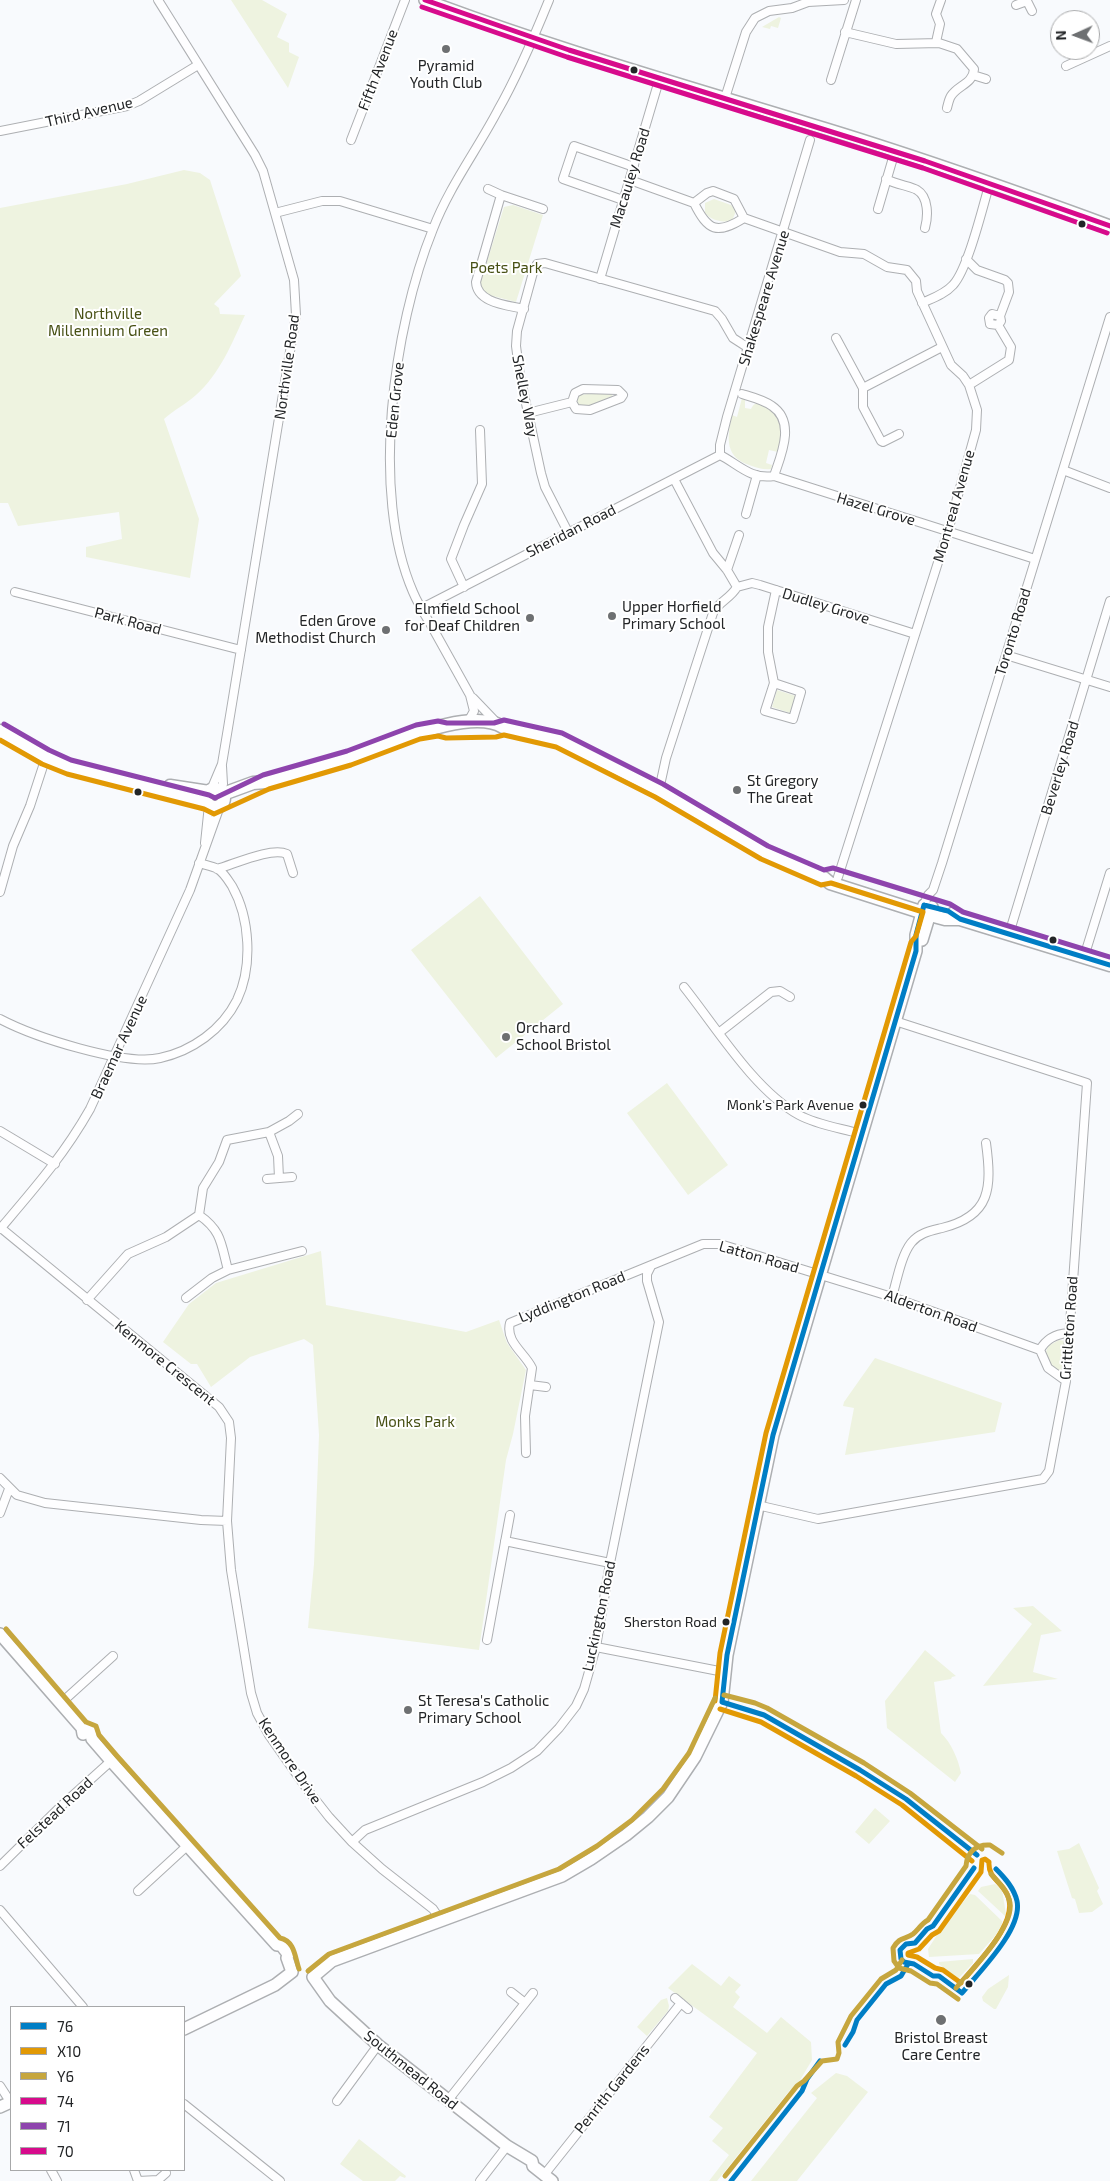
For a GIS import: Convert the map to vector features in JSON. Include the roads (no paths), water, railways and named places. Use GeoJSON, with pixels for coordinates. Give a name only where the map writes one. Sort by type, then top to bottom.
{"type":"FeatureCollection","features":[{"type":"Feature","properties":{"kind":"main road"},"geometry":{"type":"LineString","coordinates":[[0,731],[46,757],[90,773],[150,786],[170,794],[215,798],[334,762],[418,732],[439,728],[450,723],[468,722],[500,725],[559,740],[659,790],[765,854],[824,878],[830,883],[927,910],[948,911],[960,919],[1110,965]]}},
{"type":"Feature","properties":{"kind":"main road"},"geometry":{"type":"LineString","coordinates":[[439,728],[446,731],[496,730],[500,725]]}},
{"type":"Feature","properties":{"kind":"main road"},"geometry":{"type":"LineString","coordinates":[[824,878],[831,875],[927,910]]}},
{"type":"Feature","properties":{"kind":"street","name":"Northville Road"},"geometry":{"type":"LineString","coordinates":[[158,0],[255,155],[263,171],[294,280],[296,315],[215,798]]}},
{"type":"Feature","properties":{"kind":"street","name":"Fifth Avenue"},"geometry":{"type":"LineString","coordinates":[[351,140],[405,0]]}},
{"type":"Feature","properties":{"kind":"street"},"geometry":{"type":"LineString","coordinates":[[425,0],[534,38],[990,182],[1110,226]]}},
{"type":"Feature","properties":{"kind":"street","name":"Eden Grove"},"geometry":{"type":"LineString","coordinates":[[468,722],[474,711],[470,695],[413,593],[400,557],[392,508],[390,432],[393,395],[405,323],[414,284],[433,229],[499,109],[534,38],[549,0]]}},
{"type":"Feature","properties":{"kind":"street"},"geometry":{"type":"LineString","coordinates":[[725,98],[746,32],[755,18],[771,10],[790,9],[808,2],[844,0]]}},
{"type":"Feature","properties":{"kind":"street"},"geometry":{"type":"LineString","coordinates":[[831,80],[856,0]]}},
{"type":"Feature","properties":{"kind":"street"},"geometry":{"type":"LineString","coordinates":[[936,42],[940,24],[936,14],[941,0]]}},
{"type":"Feature","properties":{"kind":"street"},"geometry":{"type":"LineString","coordinates":[[1016,5],[1027,1],[1032,11]]}},
{"type":"Feature","properties":{"kind":"street"},"geometry":{"type":"LineString","coordinates":[[845,32],[896,44],[913,45],[936,42],[959,50],[974,69],[973,74],[970,80],[952,94],[947,108]]}},
{"type":"Feature","properties":{"kind":"street"},"geometry":{"type":"LineString","coordinates":[[1066,66],[1110,46]]}},
{"type":"Feature","properties":{"kind":"street","name":"Third Avenue"},"geometry":{"type":"LineString","coordinates":[[0,131],[127,106],[139,101],[198,64]]}},
{"type":"Feature","properties":{"kind":"street"},"geometry":{"type":"LineString","coordinates":[[973,74],[986,79]]}},
{"type":"Feature","properties":{"kind":"street","name":"Macauley Road"},"geometry":{"type":"LineString","coordinates":[[600,279],[660,78]]}},
{"type":"Feature","properties":{"kind":"street","name":"Shakespeare Avenue"},"geometry":{"type":"LineString","coordinates":[[720,455],[720,445],[747,347],[784,232],[810,140]]}},
{"type":"Feature","properties":{"kind":"street"},"geometry":{"type":"LineString","coordinates":[[624,200],[563,179],[574,146],[634,167]]}},
{"type":"Feature","properties":{"kind":"street"},"geometry":{"type":"LineString","coordinates":[[878,209],[895,152]]}},
{"type":"Feature","properties":{"kind":"street"},"geometry":{"type":"LineString","coordinates":[[886,179],[915,189],[922,194],[928,216],[924,228]]}},
{"type":"Feature","properties":{"kind":"street"},"geometry":{"type":"LineString","coordinates":[[630,180],[694,203],[702,220],[722,229],[728,228],[744,218],[734,199],[713,191],[707,193],[694,203]]}},
{"type":"Feature","properties":{"kind":"street"},"geometry":{"type":"LineString","coordinates":[[922,302],[940,295],[953,285],[961,274],[990,182]]}},
{"type":"Feature","properties":{"kind":"street"},"geometry":{"type":"LineString","coordinates":[[488,189],[501,196],[543,209]]}},
{"type":"Feature","properties":{"kind":"street"},"geometry":{"type":"LineString","coordinates":[[501,196],[476,287],[482,297],[524,310]]}},
{"type":"Feature","properties":{"kind":"street"},"geometry":{"type":"LineString","coordinates":[[275,213],[322,201],[340,201],[433,229]]}},
{"type":"Feature","properties":{"kind":"street","name":"Montreal Avenue"},"geometry":{"type":"LineString","coordinates":[[744,218],[840,252],[864,254],[890,268],[907,270],[916,281],[922,302],[951,365],[963,376],[969,385],[978,410],[978,424],[948,531],[838,878]]}},
{"type":"Feature","properties":{"kind":"street"},"geometry":{"type":"LineString","coordinates":[[966,259],[977,270],[1005,280],[1008,283],[1009,292],[1000,316],[992,314],[989,318],[990,324],[998,325],[1011,347],[1009,360],[969,385]]}},
{"type":"Feature","properties":{"kind":"street","name":"Shelley Way"},"geometry":{"type":"LineString","coordinates":[[568,532],[545,487],[528,412],[516,346],[517,331],[535,266],[545,263],[600,279]]}},
{"type":"Feature","properties":{"kind":"street"},"geometry":{"type":"LineString","coordinates":[[600,279],[715,312],[722,319],[733,338],[747,347]]}},
{"type":"Feature","properties":{"kind":"street","name":"Toronto Road"},"geometry":{"type":"LineString","coordinates":[[927,910],[928,895],[933,890],[1110,317]]}},
{"type":"Feature","properties":{"kind":"street"},"geometry":{"type":"LineString","coordinates":[[836,338],[863,388],[863,407],[880,441],[883,442],[899,434]]}},
{"type":"Feature","properties":{"kind":"street"},"geometry":{"type":"LineString","coordinates":[[863,388],[942,347]]}},
{"type":"Feature","properties":{"kind":"street"},"geometry":{"type":"LineString","coordinates":[[583,389],[618,390],[623,395],[621,398],[590,410],[576,409],[572,402],[575,392],[583,389]]}},
{"type":"Feature","properties":{"kind":"street"},"geometry":{"type":"LineString","coordinates":[[742,394],[750,401],[773,406],[782,420],[785,442],[774,476]]}},
{"type":"Feature","properties":{"kind":"street"},"geometry":{"type":"LineString","coordinates":[[528,412],[572,402]]}},
{"type":"Feature","properties":{"kind":"street"},"geometry":{"type":"LineString","coordinates":[[464,587],[451,559],[482,484],[480,430]]}},
{"type":"Feature","properties":{"kind":"street","name":"Sheridan Road"},"geometry":{"type":"LineString","coordinates":[[422,608],[720,455]]}},
{"type":"Feature","properties":{"kind":"street","name":"Hazel Grove"},"geometry":{"type":"LineString","coordinates":[[720,455],[742,470],[757,475],[774,476],[1035,559]]}},
{"type":"Feature","properties":{"kind":"street"},"geometry":{"type":"LineString","coordinates":[[1063,470],[1110,488]]}},
{"type":"Feature","properties":{"kind":"street"},"geometry":{"type":"LineString","coordinates":[[746,514],[757,475]]}},
{"type":"Feature","properties":{"kind":"street"},"geometry":{"type":"LineString","coordinates":[[659,790],[666,758],[712,613],[717,605],[732,596],[737,587],[727,570],[713,553],[674,479]]}},
{"type":"Feature","properties":{"kind":"street"},"geometry":{"type":"LineString","coordinates":[[727,570],[739,535]]}},
{"type":"Feature","properties":{"kind":"street","name":"Dudley Grove"},"geometry":{"type":"LineString","coordinates":[[737,587],[755,584],[915,634]]}},
{"type":"Feature","properties":{"kind":"street"},"geometry":{"type":"LineString","coordinates":[[774,683],[802,692],[793,719],[765,711],[774,683],[768,652],[768,627],[776,590]]}},
{"type":"Feature","properties":{"kind":"street","name":"Park Road"},"geometry":{"type":"LineString","coordinates":[[15,592],[241,650]]}},
{"type":"Feature","properties":{"kind":"street","name":"Beverley Road"},"geometry":{"type":"LineString","coordinates":[[1009,934],[1110,601]]}},
{"type":"Feature","properties":{"kind":"street"},"geometry":{"type":"LineString","coordinates":[[1006,655],[1110,687]]}},
{"type":"Feature","properties":{"kind":"street","name":"Eden Grove"},"geometry":{"type":"LineString","coordinates":[[470,695],[500,725]]}},
{"type":"Feature","properties":{"kind":"street"},"geometry":{"type":"LineString","coordinates":[[0,892],[13,846],[30,806],[46,757]]}},
{"type":"Feature","properties":{"kind":"street","name":"Braemar Avenue"},"geometry":{"type":"LineString","coordinates":[[0,1229],[71,1143],[90,1109],[190,890],[205,845],[211,835],[215,798]]}},
{"type":"Feature","properties":{"kind":"street"},"geometry":{"type":"LineString","coordinates":[[218,869],[268,854],[282,852],[287,854],[293,873]]}},
{"type":"Feature","properties":{"kind":"street"},"geometry":{"type":"LineString","coordinates":[[0,1019],[42,1037],[129,1060],[145,1060],[182,1051],[200,1042],[226,1017],[237,1000],[247,959],[246,935],[242,908],[238,896],[226,876],[218,869],[199,863]]}},
{"type":"Feature","properties":{"kind":"street"},"geometry":{"type":"LineString","coordinates":[[1084,957],[1109,877]]}},
{"type":"Feature","properties":{"kind":"street"},"geometry":{"type":"LineString","coordinates":[[292,1972],[313,1977],[332,1961],[562,1876],[591,1860],[648,1817],[668,1797],[695,1757],[722,1702],[724,1672],[773,1435],[918,944],[916,935],[927,910]]}},
{"type":"Feature","properties":{"kind":"street"},"geometry":{"type":"LineString","coordinates":[[684,987],[761,1085],[789,1109],[801,1116],[861,1134]]}},
{"type":"Feature","properties":{"kind":"street"},"geometry":{"type":"LineString","coordinates":[[720,1032],[771,992],[780,991],[790,997]]}},
{"type":"Feature","properties":{"kind":"street","name":"Grittleton Road"},"geometry":{"type":"LineString","coordinates":[[757,1505],[818,1518],[1043,1479],[1049,1471],[1066,1381],[1086,1083],[895,1022]]}},
{"type":"Feature","properties":{"kind":"street"},"geometry":{"type":"LineString","coordinates":[[88,1300],[128,1254],[166,1237],[199,1215],[202,1188],[219,1162],[225,1143],[231,1138],[269,1132],[298,1114]]}},
{"type":"Feature","properties":{"kind":"street"},"geometry":{"type":"LineString","coordinates":[[0,1131],[55,1164]]}},
{"type":"Feature","properties":{"kind":"street"},"geometry":{"type":"LineString","coordinates":[[269,1132],[278,1156],[279,1178]]}},
{"type":"Feature","properties":{"kind":"street"},"geometry":{"type":"LineString","coordinates":[[892,1297],[910,1244],[928,1231],[962,1223],[973,1216],[981,1207],[987,1193],[989,1179],[986,1143]]}},
{"type":"Feature","properties":{"kind":"street"},"geometry":{"type":"LineString","coordinates":[[267,1178],[292,1177]]}},
{"type":"Feature","properties":{"kind":"street"},"geometry":{"type":"LineString","coordinates":[[199,1215],[216,1230],[228,1270]]}},
{"type":"Feature","properties":{"kind":"street","name":"Kenmore Crescent"},"geometry":{"type":"LineString","coordinates":[[0,1229],[219,1407],[229,1422],[231,1438],[227,1521]]}},
{"type":"Feature","properties":{"kind":"street","name":"Latton Road"},"geometry":{"type":"LineString","coordinates":[[697,1246],[720,1244],[820,1274]]}},
{"type":"Feature","properties":{"kind":"street","name":"Lyddington Road"},"geometry":{"type":"LineString","coordinates":[[526,1453],[520,1442],[532,1368],[515,1347],[509,1332],[510,1323],[697,1246]]}},
{"type":"Feature","properties":{"kind":"street"},"geometry":{"type":"LineString","coordinates":[[186,1298],[212,1278],[228,1270],[302,1251]]}},
{"type":"Feature","properties":{"kind":"street","name":"Luckington Road"},"geometry":{"type":"LineString","coordinates":[[352,1842],[365,1830],[483,1782],[511,1768],[536,1751],[559,1728],[576,1706],[596,1647],[610,1563],[659,1322],[647,1281],[647,1274],[651,1266]]}},
{"type":"Feature","properties":{"kind":"street","name":"Alderton Road"},"geometry":{"type":"LineString","coordinates":[[820,1274],[892,1297],[1040,1350]]}},
{"type":"Feature","properties":{"kind":"street"},"geometry":{"type":"LineString","coordinates":[[1066,1381],[1048,1368],[1040,1350],[1045,1342],[1054,1336],[1068,1333]]}},
{"type":"Feature","properties":{"kind":"street"},"geometry":{"type":"LineString","coordinates":[[530,1385],[546,1387]]}},
{"type":"Feature","properties":{"kind":"street"},"geometry":{"type":"LineString","coordinates":[[0,1478],[9,1489],[26,1498],[45,1503],[201,1520],[227,1521]]}},
{"type":"Feature","properties":{"kind":"street"},"geometry":{"type":"LineString","coordinates":[[0,1513],[9,1489]]}},
{"type":"Feature","properties":{"kind":"street"},"geometry":{"type":"LineString","coordinates":[[488,1640],[493,1628],[510,1515]]}},
{"type":"Feature","properties":{"kind":"street","name":"Kenmore Drive"},"geometry":{"type":"LineString","coordinates":[[227,1521],[234,1592],[251,1693],[257,1713],[269,1735],[306,1789],[352,1842],[382,1869],[433,1909],[442,1921]]}},
{"type":"Feature","properties":{"kind":"street"},"geometry":{"type":"LineString","coordinates":[[505,1541],[610,1563]]}},
{"type":"Feature","properties":{"kind":"street"},"geometry":{"type":"LineString","coordinates":[[0,1634],[82,1728],[90,1731],[92,1739],[111,1761],[277,1945],[276,1949],[282,1958],[287,1958],[292,1972]]}},
{"type":"Feature","properties":{"kind":"street"},"geometry":{"type":"LineString","coordinates":[[596,1647],[724,1672]]}},
{"type":"Feature","properties":{"kind":"street"},"geometry":{"type":"LineString","coordinates":[[61,1703],[113,1656]]}},
{"type":"Feature","properties":{"kind":"street","name":"Felstead Road"},"geometry":{"type":"LineString","coordinates":[[0,1866],[60,1806],[111,1761]]}},
{"type":"Feature","properties":{"kind":"street"},"geometry":{"type":"LineString","coordinates":[[138,1891],[187,1846]]}},
{"type":"Feature","properties":{"kind":"street"},"geometry":{"type":"LineString","coordinates":[[0,1910],[82,2006]]}},
{"type":"Feature","properties":{"kind":"street"},"geometry":{"type":"LineString","coordinates":[[185,2029],[276,1985],[292,1972]]}},
{"type":"Feature","properties":{"kind":"street","name":"Southmead Road"},"geometry":{"type":"LineString","coordinates":[[313,1977],[330,2001],[378,2045],[518,2154],[520,2159],[527,2165],[533,2166],[548,2178]]}},
{"type":"Feature","properties":{"kind":"street"},"geometry":{"type":"LineString","coordinates":[[512,1992],[526,2003]]}},
{"type":"Feature","properties":{"kind":"street"},"geometry":{"type":"LineString","coordinates":[[449,2099],[534,1993]]}},
{"type":"Feature","properties":{"kind":"street","name":"Penrith Gardens"},"geometry":{"type":"LineString","coordinates":[[548,2178],[678,2001],[688,2009]]}},
{"type":"Feature","properties":{"kind":"street"},"geometry":{"type":"LineString","coordinates":[[337,2101],[378,2045]]}},
{"type":"Feature","properties":{"kind":"street"},"geometry":{"type":"LineString","coordinates":[[0,2086],[10,2101]]}},
{"type":"Feature","properties":{"kind":"street"},"geometry":{"type":"LineString","coordinates":[[185,2105],[280,2181]]}},
{"type":"Feature","properties":{"kind":"street"},"geometry":{"type":"LineString","coordinates":[[480,2181],[507,2146]]}},
{"type":"Feature","properties":{"kind":"street"},"geometry":{"type":"LineString","coordinates":[[138,2181],[158,2180],[166,2173]]}},
{"type":"Feature","properties":{"kind":"place","name":"Pyramid Youth Club"},"geometry":{"type":"Point","coordinates":[446,49]}},
{"type":"Feature","properties":{"kind":"place","name":"Upper Horfield Primary School"},"geometry":{"type":"Point","coordinates":[612,616]}},
{"type":"Feature","properties":{"kind":"place","name":"Elmfield School for Deaf Children"},"geometry":{"type":"Point","coordinates":[530,618]}},
{"type":"Feature","properties":{"kind":"place","name":"Eden Grove Methodist Church"},"geometry":{"type":"Point","coordinates":[386,630]}},
{"type":"Feature","properties":{"kind":"place","name":"St Gregory The Great"},"geometry":{"type":"Point","coordinates":[737,790]}},
{"type":"Feature","properties":{"kind":"place","name":"Orchard School Bristol"},"geometry":{"type":"Point","coordinates":[506,1037]}},
{"type":"Feature","properties":{"kind":"place","name":"Monk's Park Avenue"},"geometry":{"type":"Point","coordinates":[863,1105]}},
{"type":"Feature","properties":{"kind":"place","name":"Sherston Road"},"geometry":{"type":"Point","coordinates":[726,1622]}},
{"type":"Feature","properties":{"kind":"place","name":"St Teresa's Catholic Primary School"},"geometry":{"type":"Point","coordinates":[408,1710]}},
{"type":"Feature","properties":{"kind":"place","name":"Bristol Breast Care Centre"},"geometry":{"type":"Point","coordinates":[941,2020]}},
{"type":"Feature","properties":{"kind":"park label","name":"Poets Park"},"geometry":{"type":"Point","coordinates":[506,268]}},
{"type":"Feature","properties":{"kind":"park label","name":"Northville Millennium Green"},"geometry":{"type":"Point","coordinates":[108,322]}},
{"type":"Feature","properties":{"kind":"park label","name":"Monks Park"},"geometry":{"type":"Point","coordinates":[415,1422]}}]}
